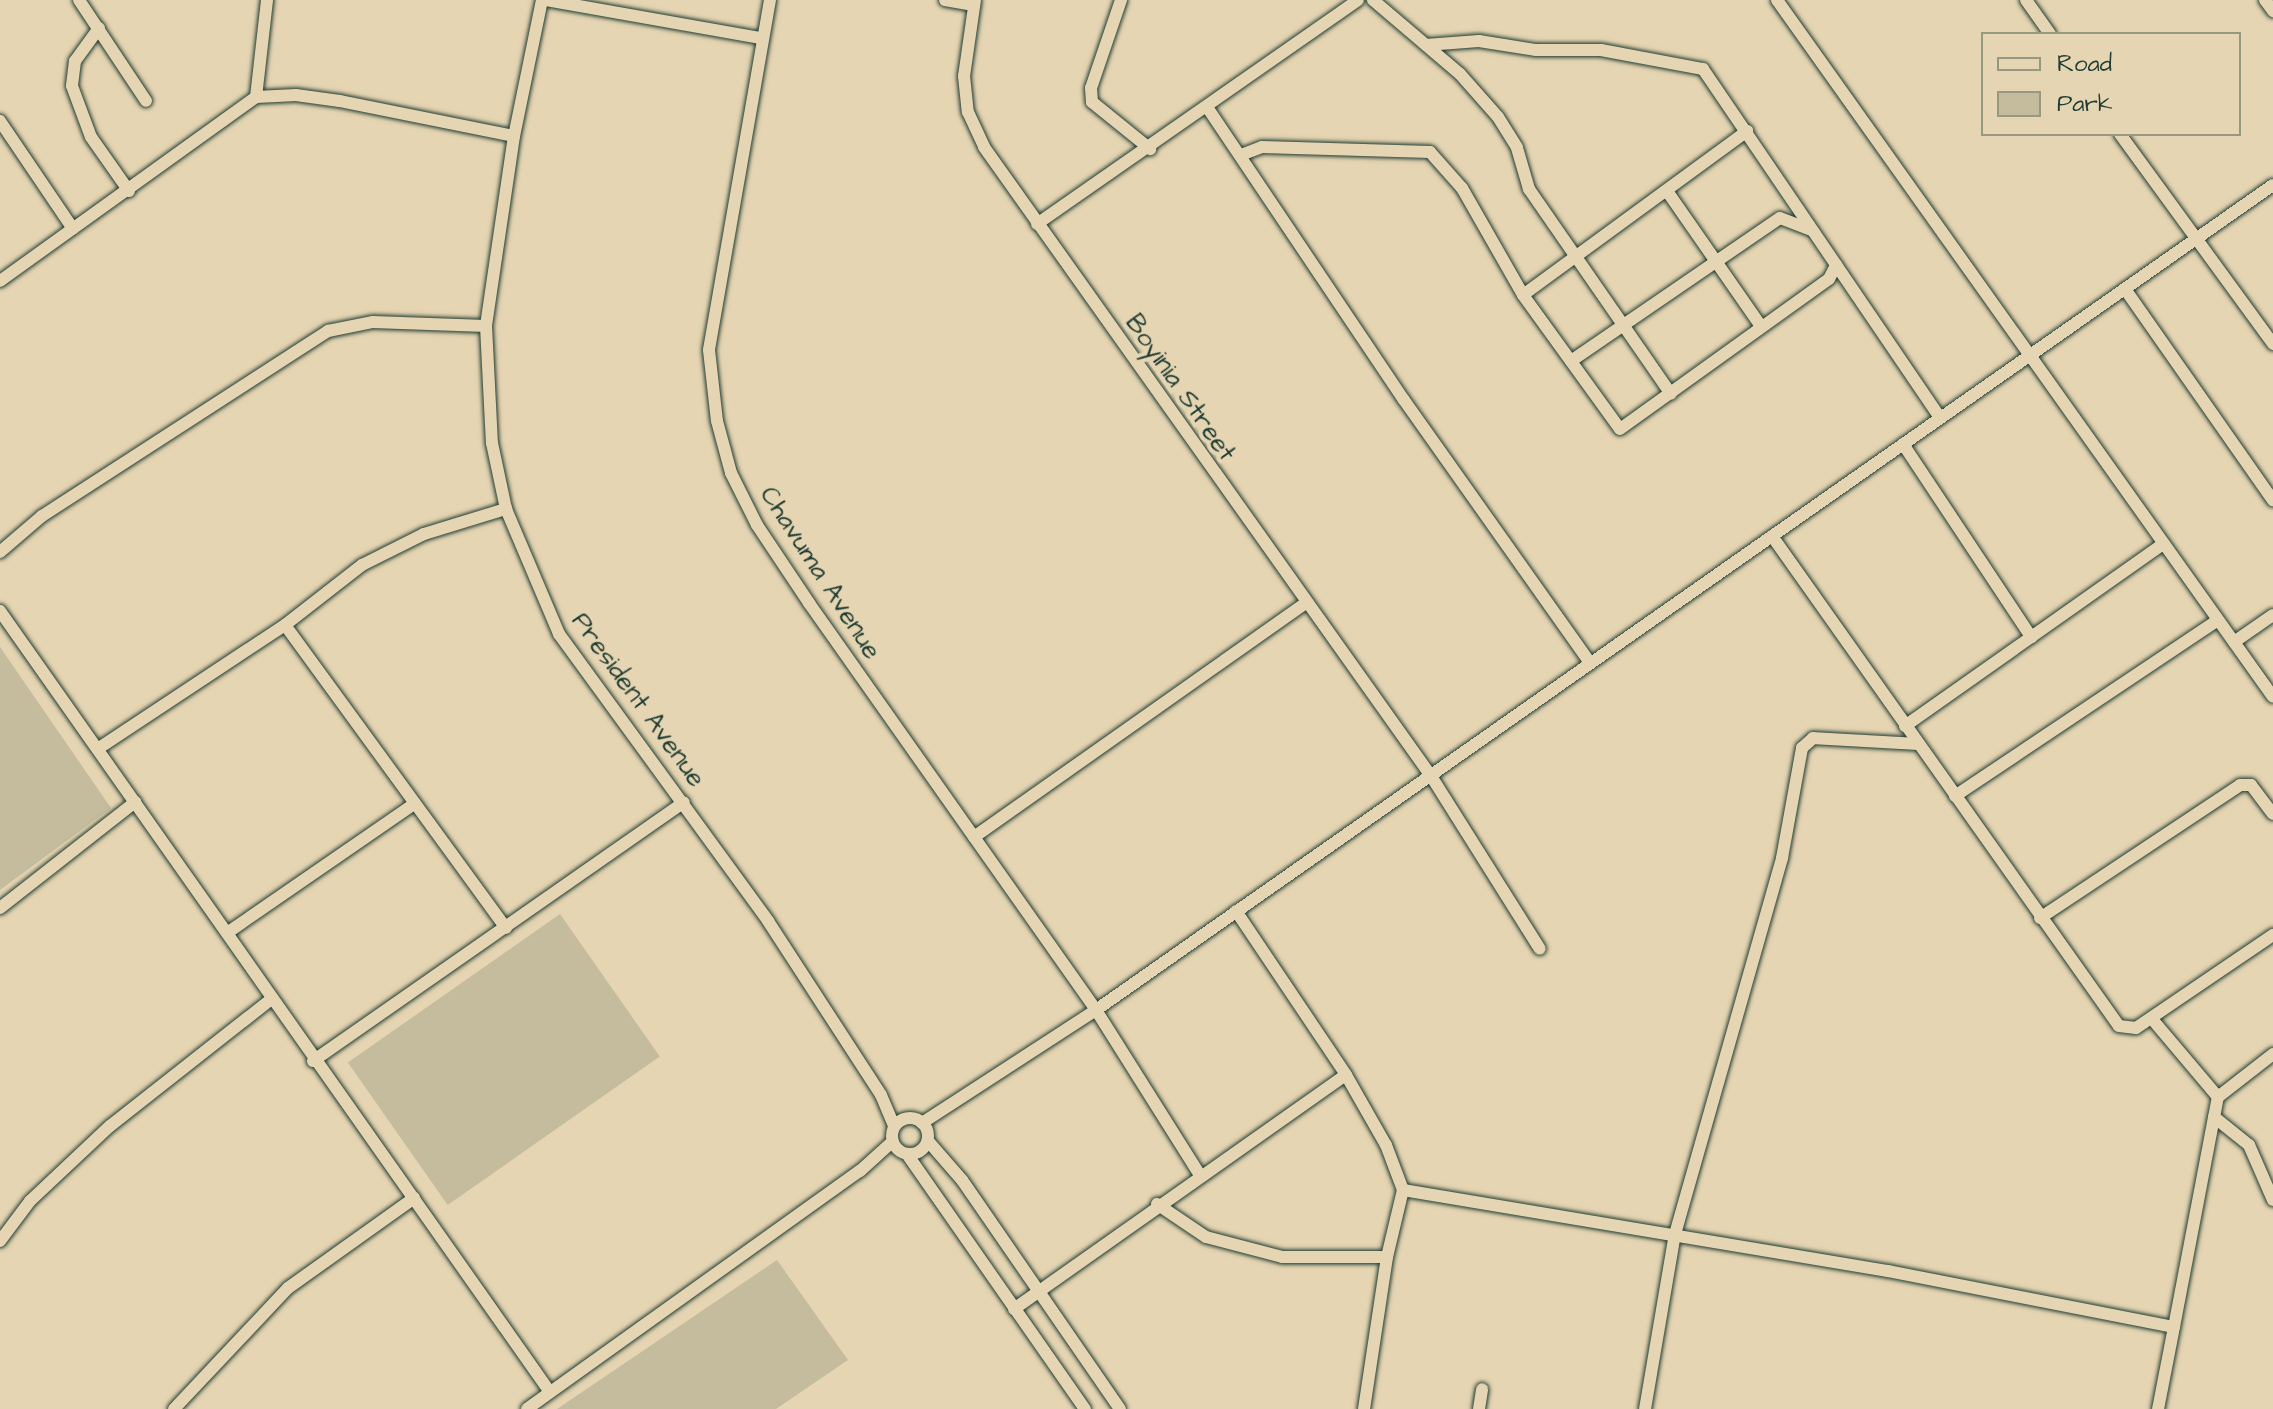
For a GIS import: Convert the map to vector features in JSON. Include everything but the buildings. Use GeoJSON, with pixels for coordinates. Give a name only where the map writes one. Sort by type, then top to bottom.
{"type":"FeatureCollection","features":[{"type":"Feature","properties":{"kind":"street"},"geometry":{"type":"LineString","coordinates":[[79,0],[146,101]]}},
{"type":"Feature","properties":{"kind":"street"},"geometry":{"type":"LineString","coordinates":[[256,97],[267,0]]}},
{"type":"Feature","properties":{"kind":"street"},"geometry":{"type":"LineString","coordinates":[[543,0],[761,38]]}},
{"type":"Feature","properties":{"kind":"street","name":"President Avenue"},"geometry":{"type":"LineString","coordinates":[[543,0],[514,136],[486,326],[492,443],[506,509],[559,634],[684,802],[881,1095],[894,1126]]}},
{"type":"Feature","properties":{"kind":"street","name":"Chavuma Avenue"},"geometry":{"type":"LineString","coordinates":[[770,0],[709,350],[717,421],[731,473],[757,525],[1096,1010],[1200,1175]]}},
{"type":"Feature","properties":{"kind":"street"},"geometry":{"type":"LineString","coordinates":[[945,0],[975,2]]}},
{"type":"Feature","properties":{"kind":"street"},"geometry":{"type":"LineString","coordinates":[[1121,0],[1091,88],[1092,102],[1150,149]]}},
{"type":"Feature","properties":{"kind":"street"},"geometry":{"type":"LineString","coordinates":[[1037,224],[1150,149],[1358,0]]}},
{"type":"Feature","properties":{"kind":"street"},"geometry":{"type":"LineString","coordinates":[[1373,0],[1482,96],[1507,130],[1529,189],[1671,394]]}},
{"type":"Feature","properties":{"kind":"street"},"geometry":{"type":"LineString","coordinates":[[1777,0],[2273,697]]}},
{"type":"Feature","properties":{"kind":"street"},"geometry":{"type":"LineString","coordinates":[[2026,0],[2049,32]]}},
{"type":"Feature","properties":{"kind":"street"},"geometry":{"type":"LineString","coordinates":[[2265,0],[2273,11]]}},
{"type":"Feature","properties":{"kind":"street","name":"Boyinia Street"},"geometry":{"type":"LineString","coordinates":[[975,2],[964,76],[968,112],[984,147],[1304,604],[1431,776],[1540,949]]}},
{"type":"Feature","properties":{"kind":"street"},"geometry":{"type":"LineString","coordinates":[[99,28],[75,61],[72,86],[91,137],[129,191]]}},
{"type":"Feature","properties":{"kind":"street"},"geometry":{"type":"LineString","coordinates":[[1426,45],[1479,41],[1536,50],[1601,50],[1703,69],[1727,98],[1940,418]]}},
{"type":"Feature","properties":{"kind":"street"},"geometry":{"type":"LineString","coordinates":[[0,281],[256,97],[296,95],[340,101],[514,136]]}},
{"type":"Feature","properties":{"kind":"street"},"geometry":{"type":"LineString","coordinates":[[1207,107],[1404,400],[1590,663]]}},
{"type":"Feature","properties":{"kind":"street"},"geometry":{"type":"LineString","coordinates":[[0,121],[73,229]]}},
{"type":"Feature","properties":{"kind":"street"},"geometry":{"type":"LineString","coordinates":[[1523,295],[1747,131]]}},
{"type":"Feature","properties":{"kind":"street"},"geometry":{"type":"LineString","coordinates":[[2121,136],[2194,241],[2273,344]]}},
{"type":"Feature","properties":{"kind":"street"},"geometry":{"type":"LineString","coordinates":[[1241,155],[1262,147],[1430,152],[1462,188],[1523,295],[1620,429],[1821,285],[1836,265]]}},
{"type":"Feature","properties":{"kind":"street"},"geometry":{"type":"LineString","coordinates":[[1085,1409],[899,1149],[894,1126],[922,1128],[951,1109],[2272,187]]}},
{"type":"Feature","properties":{"kind":"street"},"geometry":{"type":"LineString","coordinates":[[1667,191],[1761,326]]}},
{"type":"Feature","properties":{"kind":"street"},"geometry":{"type":"LineString","coordinates":[[1571,361],[1620,323],[1783,217],[1815,232]]}},
{"type":"Feature","properties":{"kind":"street"},"geometry":{"type":"LineString","coordinates":[[1821,285],[1838,286],[1859,297]]}},
{"type":"Feature","properties":{"kind":"street"},"geometry":{"type":"LineString","coordinates":[[2125,289],[2273,500]]}},
{"type":"Feature","properties":{"kind":"street"},"geometry":{"type":"LineString","coordinates":[[0,552],[42,516],[328,331],[373,322],[486,326]]}},
{"type":"Feature","properties":{"kind":"street"},"geometry":{"type":"LineString","coordinates":[[1903,444],[2031,637]]}},
{"type":"Feature","properties":{"kind":"street"},"geometry":{"type":"LineString","coordinates":[[99,748],[285,625],[362,565],[401,543],[506,509]]}},
{"type":"Feature","properties":{"kind":"street"},"geometry":{"type":"LineString","coordinates":[[1772,536],[2115,1022],[2130,1029],[2152,1019],[2273,935]]}},
{"type":"Feature","properties":{"kind":"street"},"geometry":{"type":"LineString","coordinates":[[1905,726],[2163,544]]}},
{"type":"Feature","properties":{"kind":"street"},"geometry":{"type":"LineString","coordinates":[[974,837],[1304,604]]}},
{"type":"Feature","properties":{"kind":"street"},"geometry":{"type":"LineString","coordinates":[[0,611],[99,748],[270,1000],[550,1392]]}},
{"type":"Feature","properties":{"kind":"street"},"geometry":{"type":"LineString","coordinates":[[2234,642],[2273,615]]}},
{"type":"Feature","properties":{"kind":"street"},"geometry":{"type":"LineString","coordinates":[[1955,796],[2218,620]]}},
{"type":"Feature","properties":{"kind":"street"},"geometry":{"type":"LineString","coordinates":[[285,625],[506,928]]}},
{"type":"Feature","properties":{"kind":"street"},"geometry":{"type":"LineString","coordinates":[[1645,1409],[1675,1234],[1782,858],[1802,748],[1813,738],[1917,744]]}},
{"type":"Feature","properties":{"kind":"street"},"geometry":{"type":"LineString","coordinates":[[2040,918],[2240,785],[2251,785],[2273,814]]}},
{"type":"Feature","properties":{"kind":"street"},"geometry":{"type":"LineString","coordinates":[[0,908],[135,802]]}},
{"type":"Feature","properties":{"kind":"street"},"geometry":{"type":"LineString","coordinates":[[313,1061],[684,802]]}},
{"type":"Feature","properties":{"kind":"street"},"geometry":{"type":"LineString","coordinates":[[227,933],[414,804]]}},
{"type":"Feature","properties":{"kind":"street"},"geometry":{"type":"LineString","coordinates":[[1236,911],[1346,1075],[1386,1145],[1403,1190],[1387,1257],[1364,1409]]}},
{"type":"Feature","properties":{"kind":"street"},"geometry":{"type":"LineString","coordinates":[[0,1241],[30,1201],[110,1126],[270,1000]]}},
{"type":"Feature","properties":{"kind":"street"},"geometry":{"type":"LineString","coordinates":[[2152,1019],[2218,1097]]}},
{"type":"Feature","properties":{"kind":"street"},"geometry":{"type":"LineString","coordinates":[[2158,1409],[2218,1097],[2273,1054]]}},
{"type":"Feature","properties":{"kind":"street"},"geometry":{"type":"LineString","coordinates":[[1014,1309],[1157,1204],[1346,1075]]}},
{"type":"Feature","properties":{"kind":"street","name":"President Avenue"},"geometry":{"type":"LineString","coordinates":[[881,1095],[922,1128],[962,1180],[1036,1293],[1120,1409]]}},
{"type":"Feature","properties":{"kind":"street"},"geometry":{"type":"LineString","coordinates":[[2214,1117],[2249,1145],[2273,1200]]}},
{"type":"Feature","properties":{"kind":"street"},"geometry":{"type":"LineString","coordinates":[[527,1409],[860,1171],[899,1149],[920,1152],[922,1128]]}},
{"type":"Feature","properties":{"kind":"street"},"geometry":{"type":"LineString","coordinates":[[1403,1190],[1675,1234],[2174,1327]]}},
{"type":"Feature","properties":{"kind":"street"},"geometry":{"type":"LineString","coordinates":[[174,1409],[288,1288],[414,1198]]}},
{"type":"Feature","properties":{"kind":"street"},"geometry":{"type":"LineString","coordinates":[[1157,1204],[1206,1237],[1282,1257],[1387,1257]]}},
{"type":"Feature","properties":{"kind":"street"},"geometry":{"type":"LineString","coordinates":[[1479,1409],[1482,1389]]}},
{"type":"Feature","properties":{"kind":"green space"},"geometry":{"type":"Polygon","coordinates":[[[0,647],[111,808],[0,890],[0,647]]]}},
{"type":"Feature","properties":{"kind":"green space"},"geometry":{"type":"Polygon","coordinates":[[[560,914],[660,1057],[448,1205],[348,1063],[560,914]]]}},
{"type":"Feature","properties":{"kind":"green space"},"geometry":{"type":"Polygon","coordinates":[[[777,1260],[848,1360],[776,1409],[557,1409],[777,1260]]]}}]}
